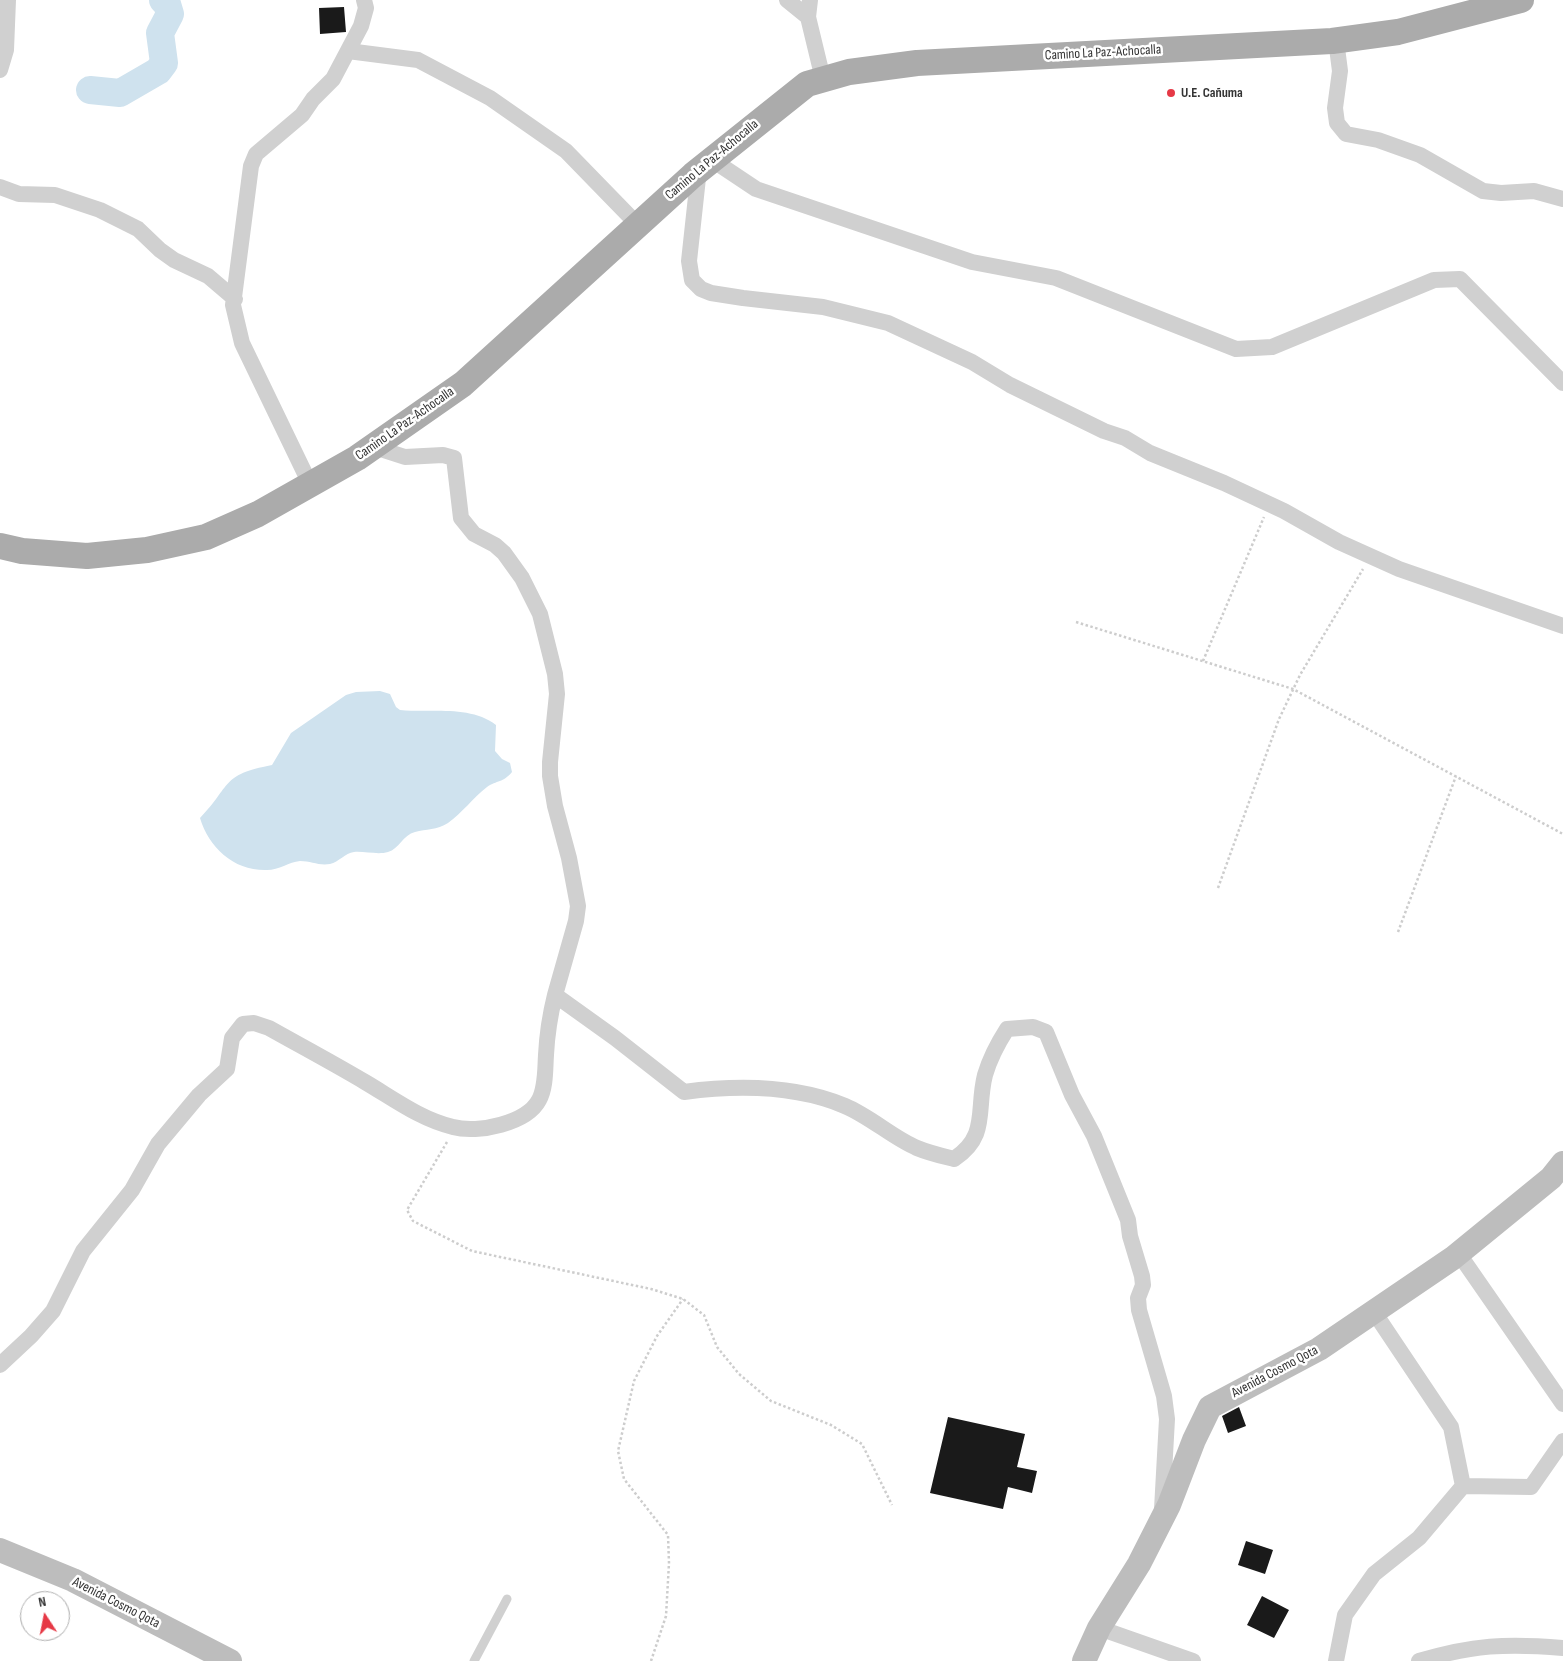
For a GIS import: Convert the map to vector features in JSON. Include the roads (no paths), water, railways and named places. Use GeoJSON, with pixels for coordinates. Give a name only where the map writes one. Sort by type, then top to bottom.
{"type":"FeatureCollection","features":[{"type":"Feature","properties":{"kind":"main road","name":"Camino La Paz-Achocalla"},"geometry":{"type":"LineString","coordinates":[[0,546],[22,551],[87,556],[147,550],[206,537],[258,514],[374,447],[463,384],[705,164],[807,84],[850,72],[917,63],[1336,40],[1398,32],[1521,0]]}},
{"type":"Feature","properties":{"kind":"street"},"geometry":{"type":"LineString","coordinates":[[0,70],[6,50],[8,0]]}},
{"type":"Feature","properties":{"kind":"street"},"geometry":{"type":"LineString","coordinates":[[310,484],[242,343],[233,304],[235,299],[235,280],[251,166],[256,154],[302,115],[313,99],[333,79],[361,26],[366,8],[364,0]]}},
{"type":"Feature","properties":{"kind":"street"},"geometry":{"type":"LineString","coordinates":[[787,0],[808,18]]}},
{"type":"Feature","properties":{"kind":"street"},"geometry":{"type":"LineString","coordinates":[[810,0],[808,18],[823,79]]}},
{"type":"Feature","properties":{"kind":"street"},"geometry":{"type":"LineString","coordinates":[[1336,40],[1340,71],[1336,116],[1337,123],[1346,134],[1378,140],[1420,155],[1483,191],[1501,193],[1534,191],[1563,199]]}},
{"type":"Feature","properties":{"kind":"street"},"geometry":{"type":"LineString","coordinates":[[348,51],[418,60],[490,98],[566,151],[638,225]]}},
{"type":"Feature","properties":{"kind":"street"},"geometry":{"type":"LineString","coordinates":[[1563,383],[1460,279],[1434,280],[1272,347],[1236,349],[1056,278],[972,262],[756,189],[705,164],[689,261],[692,280],[701,289],[711,293],[743,298],[830,308],[888,323],[972,362],[1010,385],[1104,431],[1125,438],[1150,453],[1270,504],[1371,556],[1408,572],[1563,626]]}},
{"type":"Feature","properties":{"kind":"street"},"geometry":{"type":"LineString","coordinates":[[0,187],[19,194],[55,195],[100,210],[138,229],[160,250],[174,260],[208,276],[235,299]]}},
{"type":"Feature","properties":{"kind":"street"},"geometry":{"type":"LineString","coordinates":[[0,1364],[31,1336],[54,1310],[83,1251],[132,1190],[158,1144],[199,1095],[227,1069],[232,1038],[244,1024],[254,1023],[269,1028],[367,1083],[407,1108],[456,1128],[490,1126],[518,1119],[533,1110],[540,1098],[544,1080],[548,1029],[555,995],[576,921],[578,897],[555,806],[550,776],[557,694],[555,674],[540,614],[522,578],[504,553],[495,545],[474,534],[461,518],[454,458],[443,455],[405,457],[374,447]]}},
{"type":"Feature","properties":{"kind":"street"},"geometry":{"type":"LineString","coordinates":[[555,995],[565,1000],[684,1092],[731,1087],[766,1088],[803,1094],[845,1106],[883,1126],[916,1148],[954,1159],[968,1150],[977,1136],[985,1075],[996,1047],[1007,1029],[1033,1027],[1046,1032],[1072,1095],[1094,1136],[1128,1220],[1130,1236],[1142,1276],[1143,1285],[1138,1298],[1139,1310],[1164,1396],[1167,1419],[1161,1521]]}},
{"type":"Feature","properties":{"kind":"street","name":"Avenida Cosmo Qota"},"geometry":{"type":"LineString","coordinates":[[1084,1661],[1099,1628],[1139,1564],[1161,1521],[1194,1440],[1210,1407],[1319,1349],[1458,1254],[1551,1178],[1563,1163]]}},
{"type":"Feature","properties":{"kind":"street"},"geometry":{"type":"LineString","coordinates":[[1458,1254],[1563,1404]]}},
{"type":"Feature","properties":{"kind":"street"},"geometry":{"type":"LineString","coordinates":[[1374,1312],[1451,1427],[1463,1486]]}},
{"type":"Feature","properties":{"kind":"street"},"geometry":{"type":"LineString","coordinates":[[1463,1486],[1531,1487],[1563,1441]]}},
{"type":"Feature","properties":{"kind":"street"},"geometry":{"type":"LineString","coordinates":[[1336,1661],[1345,1615],[1374,1574],[1419,1538],[1463,1486]]}},
{"type":"Feature","properties":{"kind":"street","name":"Avenida Cosmo Qota"},"geometry":{"type":"LineString","coordinates":[[0,1550],[73,1580],[230,1661]]}},
{"type":"Feature","properties":{"kind":"street"},"geometry":{"type":"LineString","coordinates":[[1099,1628],[1193,1661]]}},
{"type":"Feature","properties":{"kind":"street"},"geometry":{"type":"LineString","coordinates":[[1419,1661],[1478,1646],[1530,1645],[1563,1648]]}},
{"type":"Feature","properties":{"kind":"lane"},"geometry":{"type":"LineString","coordinates":[[474,1661],[506,1599]]}},
{"type":"Feature","properties":{"kind":"water"},"geometry":{"type":"Polygon","coordinates":[[[380,691],[390,694],[396,707],[400,710],[462,712],[486,719],[496,725],[495,751],[502,759],[510,763],[512,772],[503,780],[487,787],[448,823],[411,834],[388,852],[354,852],[330,864],[300,861],[267,870],[244,867],[224,856],[210,839],[200,818],[228,783],[243,773],[272,765],[291,733],[346,695],[356,692],[380,691]]]}},
{"type":"Feature","properties":{"kind":"waterway"},"geometry":{"type":"LineString","coordinates":[[90,90],[120,93],[158,71],[164,63],[160,33],[170,14],[167,4],[163,0]]}},
{"type":"Feature","properties":{"kind":"place","name":"U.E. Cañuma"},"geometry":{"type":"Point","coordinates":[1171,93]}}]}
